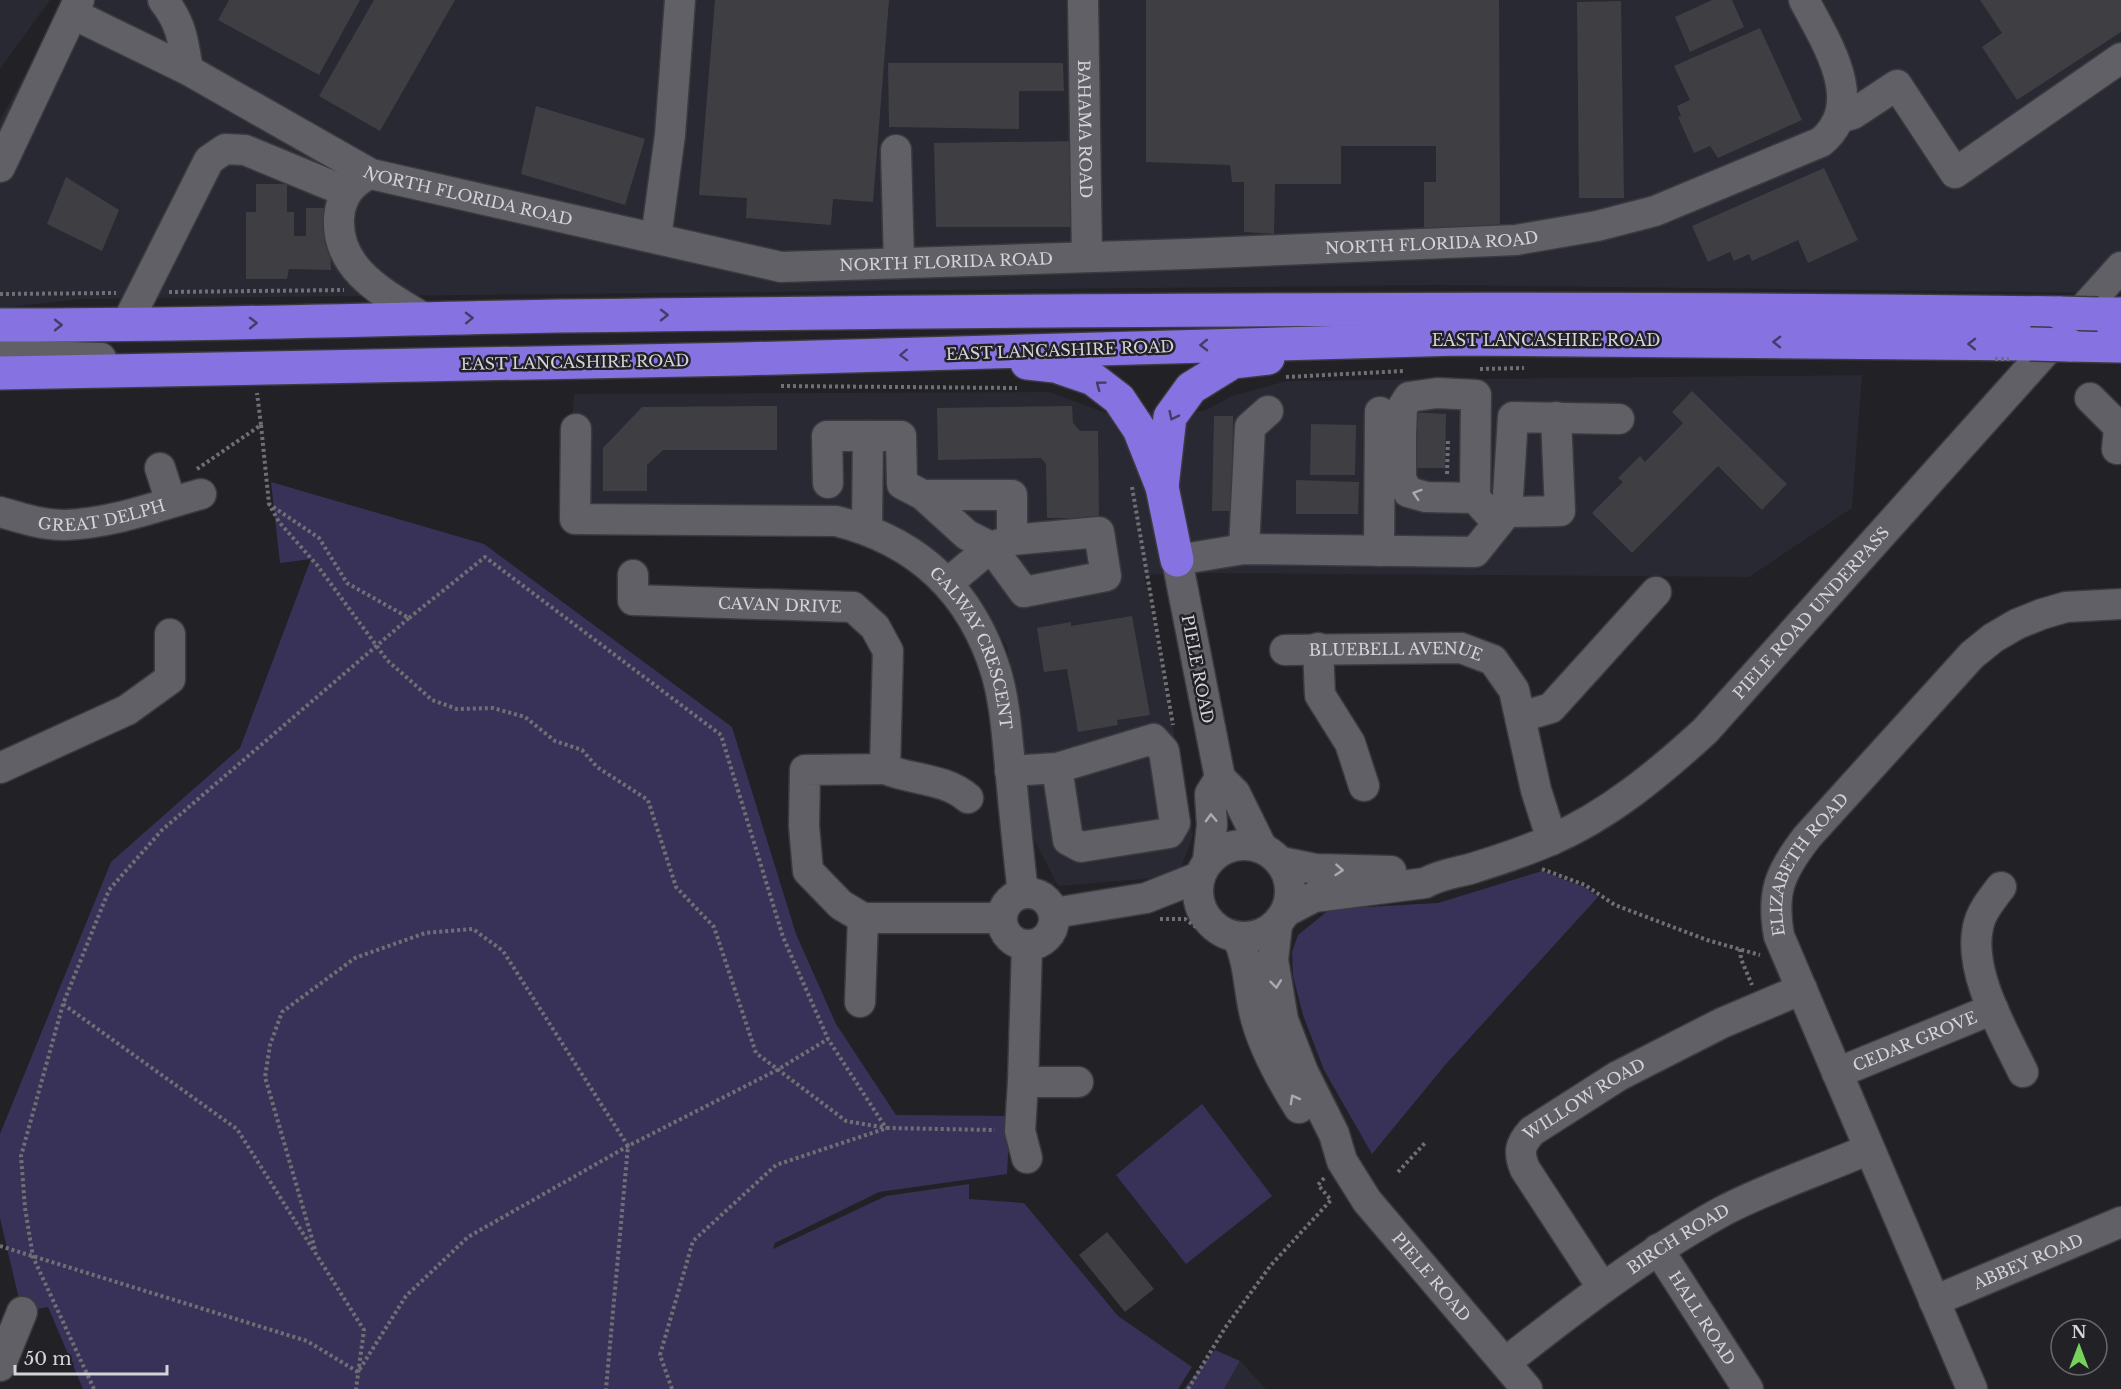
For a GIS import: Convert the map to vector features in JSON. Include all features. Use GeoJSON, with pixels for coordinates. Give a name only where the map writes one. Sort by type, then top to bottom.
{"type":"FeatureCollection","features":[{"type":"Feature","properties":{"kind":"highway","name":"EAST LANCASHIRE ROAD"},"geometry":{"type":"LineString","coordinates":[[0,325],[1688,308],[2110,314]]}},
{"type":"Feature","properties":{"kind":"highway","name":"EAST LANCASHIRE ROAD"},"geometry":{"type":"LineString","coordinates":[[0,373],[257,379],[939,354],[1464,354],[2030,344],[2121,346]]}},
{"type":"Feature","properties":{"kind":"highway"},"geometry":{"type":"LineString","coordinates":[[939,354],[1055,366],[1093,379],[1119,399],[1139,429],[1147,484],[1177,560]]}},
{"type":"Feature","properties":{"kind":"highway"},"geometry":{"type":"LineString","coordinates":[[1147,484],[1170,417],[1191,388],[1233,362],[1464,354]]}},
{"type":"Feature","properties":{"kind":"street"},"geometry":{"type":"LineString","coordinates":[[163,0],[176,16],[182,31],[188,70]]}},
{"type":"Feature","properties":{"kind":"street"},"geometry":{"type":"LineString","coordinates":[[656,238],[670,135],[680,0]]}},
{"type":"Feature","properties":{"kind":"street","name":"BAHAMA ROAD"},"geometry":{"type":"LineString","coordinates":[[1083,0],[1087,257]]}},
{"type":"Feature","properties":{"kind":"street"},"geometry":{"type":"LineString","coordinates":[[1804,0],[1838,69],[1842,87],[1839,118],[1853,114],[1897,86],[1955,173],[2121,58]]}},
{"type":"Feature","properties":{"kind":"street"},"geometry":{"type":"LineString","coordinates":[[0,167],[76,7]]}},
{"type":"Feature","properties":{"kind":"street","name":"NORTH FLORIDA ROAD"},"geometry":{"type":"LineString","coordinates":[[76,7],[371,174],[781,267],[1516,240],[1596,226],[1655,211],[1702,194],[1821,142],[1833,132],[1839,118]]}},
{"type":"Feature","properties":{"kind":"street"},"geometry":{"type":"LineString","coordinates":[[126,325],[209,160],[225,149],[245,150],[347,192]]}},
{"type":"Feature","properties":{"kind":"street"},"geometry":{"type":"LineString","coordinates":[[896,150],[899,263]]}},
{"type":"Feature","properties":{"kind":"street"},"geometry":{"type":"LineString","coordinates":[[371,174],[358,181],[347,192],[340,209],[339,228],[345,252],[372,286],[425,319]]}},
{"type":"Feature","properties":{"kind":"street","name":"PIELE ROAD UNDERPASS"},"geometry":{"type":"LineString","coordinates":[[1282,918],[1314,897],[1425,883],[1441,874],[1472,868],[1552,840],[1629,794],[1659,773],[1705,731],[2121,267]]}},
{"type":"Feature","properties":{"kind":"street"},"geometry":{"type":"LineString","coordinates":[[0,355],[57,355],[257,379]]}},
{"type":"Feature","properties":{"kind":"street"},"geometry":{"type":"LineString","coordinates":[[1475,498],[1476,395],[1437,393],[1409,397],[1402,408],[1401,435],[1401,479],[1408,492],[1426,497],[1475,498],[1502,517],[1560,511],[1556,417]]}},
{"type":"Feature","properties":{"kind":"street"},"geometry":{"type":"LineString","coordinates":[[2090,398],[2119,436]]}},
{"type":"Feature","properties":{"kind":"street"},"geometry":{"type":"LineString","coordinates":[[1244,549],[1250,427],[1268,411]]}},
{"type":"Feature","properties":{"kind":"street"},"geometry":{"type":"LineString","coordinates":[[1379,551],[1380,411]]}},
{"type":"Feature","properties":{"kind":"street"},"geometry":{"type":"LineString","coordinates":[[1177,560],[1244,549],[1475,552],[1502,517],[1513,417],[1619,419]]}},
{"type":"Feature","properties":{"kind":"street","name":"GALWAY CRESCENT"},"geometry":{"type":"LineString","coordinates":[[576,429],[575,519],[836,521],[867,529],[899,544],[948,583],[970,610],[997,673],[1011,771],[1023,893]]}},
{"type":"Feature","properties":{"kind":"street"},"geometry":{"type":"LineString","coordinates":[[828,483],[827,436],[901,436],[902,484],[923,495],[967,535],[1002,543]]}},
{"type":"Feature","properties":{"kind":"street"},"geometry":{"type":"LineString","coordinates":[[867,529],[868,436]]}},
{"type":"Feature","properties":{"kind":"street","name":"GREAT DELPH"},"geometry":{"type":"LineString","coordinates":[[0,512],[38,523],[62,525],[88,523],[166,487],[201,494]]}},
{"type":"Feature","properties":{"kind":"street"},"geometry":{"type":"LineString","coordinates":[[923,495],[1012,495],[1002,543],[948,583]]}},
{"type":"Feature","properties":{"kind":"street","name":"PIELE ROAD"},"geometry":{"type":"LineString","coordinates":[[1177,560],[1220,778],[1235,793],[1271,855]]}},
{"type":"Feature","properties":{"kind":"street","name":"CAVAN DRIVE"},"geometry":{"type":"LineString","coordinates":[[633,575],[633,600],[853,607],[875,627],[888,651],[885,769]]}},
{"type":"Feature","properties":{"kind":"street"},"geometry":{"type":"LineString","coordinates":[[1521,717],[1551,708],[1656,592]]}},
{"type":"Feature","properties":{"kind":"street","name":"ELIZABETH ROAD"},"geometry":{"type":"LineString","coordinates":[[1972,1389],[1779,936],[1775,914],[1776,892],[1791,858],[1807,837],[1972,655],[2018,624],[2042,614],[2066,608],[2121,604]]}},
{"type":"Feature","properties":{"kind":"street"},"geometry":{"type":"LineString","coordinates":[[0,768],[127,710],[170,679],[170,634]]}},
{"type":"Feature","properties":{"kind":"street"},"geometry":{"type":"LineString","coordinates":[[1318,648],[1320,695],[1350,743],[1364,786]]}},
{"type":"Feature","properties":{"kind":"street","name":"BLUEBELL AVENUE"},"geometry":{"type":"LineString","coordinates":[[1285,650],[1461,648],[1493,660],[1514,690],[1536,790],[1552,840]]}},
{"type":"Feature","properties":{"kind":"street"},"geometry":{"type":"LineString","coordinates":[[1011,771],[1057,768],[1153,739],[1164,751],[1175,823],[1169,832],[1081,847],[1068,840],[1057,768]]}},
{"type":"Feature","properties":{"kind":"street"},"geometry":{"type":"LineString","coordinates":[[968,798],[958,790],[944,785],[902,776],[885,769],[805,770],[804,826],[808,871],[841,905],[862,918],[1001,918]]}},
{"type":"Feature","properties":{"kind":"street"},"geometry":{"type":"LineString","coordinates":[[1148,908],[1204,869],[1220,851],[1234,845],[1271,855],[1291,886],[1282,918],[1263,934],[1229,942],[1202,912],[1197,893],[1204,869],[1212,825],[1210,794],[1220,778]]}},
{"type":"Feature","properties":{"kind":"street","name":"PIELE ROAD UNDERPASS"},"geometry":{"type":"LineString","coordinates":[[1271,855],[1315,869],[1368,872],[1425,869],[1441,874]]}},
{"type":"Feature","properties":{"kind":"street","name":"CEDAR GROVE"},"geometry":{"type":"LineString","coordinates":[[2001,887],[1986,907],[1978,925],[1975,945],[1978,963],[1993,1009],[2023,1072]]}},
{"type":"Feature","properties":{"kind":"street"},"geometry":{"type":"LineString","coordinates":[[1023,893],[1038,895],[1045,899],[1054,913],[1054,921],[1048,936],[1042,941],[1027,946],[1008,937],[1001,918],[1006,904],[1023,893]]}},
{"type":"Feature","properties":{"kind":"street"},"geometry":{"type":"LineString","coordinates":[[1054,913],[1148,908],[1202,912]]}},
{"type":"Feature","properties":{"kind":"street"},"geometry":{"type":"LineString","coordinates":[[860,1002],[862,918]]}},
{"type":"Feature","properties":{"kind":"street","name":"PIELE ROAD"},"geometry":{"type":"LineString","coordinates":[[1282,918],[1273,960],[1276,991],[1283,1020],[1303,1072],[1334,1134],[1342,1161],[1367,1202],[1527,1389]]}},
{"type":"Feature","properties":{"kind":"street","name":"PIELE ROAD"},"geometry":{"type":"LineString","coordinates":[[1229,942],[1248,960],[1255,1014],[1261,1034],[1293,1098],[1320,1142],[1342,1161]]}},
{"type":"Feature","properties":{"kind":"street"},"geometry":{"type":"LineString","coordinates":[[1023,1136],[1027,946]]}},
{"type":"Feature","properties":{"kind":"street","name":"WILLOW ROAD"},"geometry":{"type":"LineString","coordinates":[[1602,1287],[1525,1169],[1519,1155],[1523,1141],[1532,1131],[1618,1076],[1761,1006],[1797,976]]}},
{"type":"Feature","properties":{"kind":"street","name":"CEDAR GROVE"},"geometry":{"type":"LineString","coordinates":[[1837,1073],[1993,1009]]}},
{"type":"Feature","properties":{"kind":"street"},"geometry":{"type":"LineString","coordinates":[[1023,1082],[1078,1082]]}},
{"type":"Feature","properties":{"kind":"street","name":"BIRCH ROAD"},"geometry":{"type":"LineString","coordinates":[[1506,1362],[1602,1287],[1658,1249],[1725,1210],[1869,1149]]}},
{"type":"Feature","properties":{"kind":"street","name":"ABBEY ROAD"},"geometry":{"type":"LineString","coordinates":[[1934,1301],[2121,1222]]}},
{"type":"Feature","properties":{"kind":"street","name":"HALL ROAD"},"geometry":{"type":"LineString","coordinates":[[1658,1249],[1748,1389]]}},
{"type":"Feature","properties":{"kind":"street"},"geometry":{"type":"LineString","coordinates":[[0,1366],[21,1312]]}},
{"type":"Feature","properties":{"kind":"path"},"geometry":{"type":"LineString","coordinates":[[1464,354],[1527,368]]}},
{"type":"Feature","properties":{"kind":"path"},"geometry":{"type":"LineString","coordinates":[[1983,359],[1995,359]]}},
{"type":"Feature","properties":{"kind":"path"},"geometry":{"type":"LineString","coordinates":[[1283,378],[1410,371]]}},
{"type":"Feature","properties":{"kind":"path"},"geometry":{"type":"LineString","coordinates":[[257,379],[269,504],[284,529],[317,565],[387,660],[421,692],[432,700],[457,709],[493,708],[525,717],[555,741],[582,750],[597,767],[648,800],[676,887],[714,927],[756,1053],[846,1121],[887,1128],[1023,1136]]}},
{"type":"Feature","properties":{"kind":"path"},"geometry":{"type":"LineString","coordinates":[[768,386],[1024,388]]}},
{"type":"Feature","properties":{"kind":"path"},"geometry":{"type":"LineString","coordinates":[[166,487],[261,425]]}},
{"type":"Feature","properties":{"kind":"path"},"geometry":{"type":"LineString","coordinates":[[1147,484],[1174,732]]}},
{"type":"Feature","properties":{"kind":"path"},"geometry":{"type":"LineString","coordinates":[[269,504],[319,538],[347,583],[409,618]]}},
{"type":"Feature","properties":{"kind":"path"},"geometry":{"type":"LineString","coordinates":[[94,1389],[33,1257],[25,1208],[21,1155],[63,1004],[109,890],[162,830],[409,618],[485,557],[721,735],[783,937],[828,1039],[887,1128]]}},
{"type":"Feature","properties":{"kind":"path"},"geometry":{"type":"LineString","coordinates":[[1540,867],[1585,885],[1615,906],[1707,940],[1740,949],[1797,976]]}},
{"type":"Feature","properties":{"kind":"path"},"geometry":{"type":"LineString","coordinates":[[1148,908],[1172,921],[1185,919],[1229,942]]}},
{"type":"Feature","properties":{"kind":"path"},"geometry":{"type":"LineString","coordinates":[[315,1249],[265,1077],[270,1045],[282,1012],[355,958],[425,933],[473,929],[503,951],[628,1146],[606,1389]]}},
{"type":"Feature","properties":{"kind":"path"},"geometry":{"type":"LineString","coordinates":[[1740,949],[1741,959],[1761,1006]]}},
{"type":"Feature","properties":{"kind":"path"},"geometry":{"type":"LineString","coordinates":[[63,1004],[237,1130],[315,1249],[364,1330],[356,1389]]}},
{"type":"Feature","properties":{"kind":"path"},"geometry":{"type":"LineString","coordinates":[[358,1372],[406,1296],[468,1237],[628,1146],[777,1070],[828,1039]]}},
{"type":"Feature","properties":{"kind":"path"},"geometry":{"type":"LineString","coordinates":[[672,1389],[660,1355],[693,1241],[776,1165],[887,1128]]}},
{"type":"Feature","properties":{"kind":"path"},"geometry":{"type":"LineString","coordinates":[[1398,1172],[1425,1143]]}},
{"type":"Feature","properties":{"kind":"path"},"geometry":{"type":"LineString","coordinates":[[1188,1389],[1225,1328],[1271,1265],[1331,1200],[1317,1185]]}},
{"type":"Feature","properties":{"kind":"path"},"geometry":{"type":"LineString","coordinates":[[0,1246],[307,1341],[358,1372]]}},
{"type":"Feature","properties":{"kind":"shaded area"},"geometry":{"type":"Polygon","coordinates":[[[0,0],[50,0],[0,69],[0,0]]]}},
{"type":"Feature","properties":{"kind":"shaded area"},"geometry":{"type":"Polygon","coordinates":[[[60,0],[2121,0],[2121,293],[1437,285],[81,299],[0,308],[0,120],[38,51],[60,0]]]}},
{"type":"Feature","properties":{"kind":"shaded area"},"geometry":{"type":"Polygon","coordinates":[[[1862,375],[1852,508],[1749,577],[1205,573],[1144,575],[1193,835],[1178,876],[1058,886],[1034,839],[1007,646],[939,554],[832,515],[565,522],[574,394],[1050,392],[1106,413],[1204,411],[1232,396],[1286,381],[1862,375]]]}},
{"type":"Feature","properties":{"kind":"shaded area"},"geometry":{"type":"Polygon","coordinates":[[[271,482],[484,544],[732,727],[796,934],[836,1024],[896,1115],[1010,1116],[1007,1174],[879,1192],[775,1243],[773,1249],[886,1196],[969,1184],[969,1199],[1024,1203],[1118,1316],[1192,1367],[1178,1389],[83,1389],[48,1307],[22,1312],[0,1218],[0,1134],[111,862],[240,748],[311,559],[280,563],[271,482]]]}},
{"type":"Feature","properties":{"kind":"shaded area"},"geometry":{"type":"Polygon","coordinates":[[[1542,871],[1586,888],[1598,897],[1446,1064],[1372,1154],[1324,1070],[1303,1015],[1293,976],[1292,952],[1298,935],[1330,909],[1438,903],[1542,871]]]}},
{"type":"Feature","properties":{"kind":"shaded area"},"geometry":{"type":"Polygon","coordinates":[[[1202,1104],[1272,1196],[1186,1264],[1116,1175],[1202,1104]]]}},
{"type":"Feature","properties":{"kind":"shaded area"},"geometry":{"type":"Polygon","coordinates":[[[1215,1350],[1240,1361],[1224,1389],[1184,1389],[1215,1350]]]}},
{"type":"Feature","properties":{"kind":"shaded area"},"geometry":{"type":"Polygon","coordinates":[[[1240,1361],[1266,1389],[1224,1389],[1240,1361]]]}},
{"type":"Feature","properties":{"kind":"building"},"geometry":{"type":"Polygon","coordinates":[[[229,0],[360,0],[319,75],[218,20],[229,0]]]}},
{"type":"Feature","properties":{"kind":"building"},"geometry":{"type":"Polygon","coordinates":[[[374,0],[455,0],[380,131],[319,96],[374,0]]]}},
{"type":"Feature","properties":{"kind":"building"},"geometry":{"type":"Polygon","coordinates":[[[715,0],[889,0],[873,202],[833,199],[831,225],[746,218],[747,198],[699,195],[715,0]]]}},
{"type":"Feature","properties":{"kind":"building"},"geometry":{"type":"Polygon","coordinates":[[[1146,0],[1499,0],[1500,232],[1424,231],[1424,182],[1436,182],[1436,146],[1341,146],[1341,184],[1275,184],[1274,234],[1244,232],[1244,182],[1232,182],[1230,165],[1146,162],[1146,0]]]}},
{"type":"Feature","properties":{"kind":"building"},"geometry":{"type":"Polygon","coordinates":[[[1712,0],[1732,0],[1744,27],[1690,52],[1675,17],[1712,0]]]}},
{"type":"Feature","properties":{"kind":"building"},"geometry":{"type":"Polygon","coordinates":[[[1980,0],[2121,0],[2121,32],[2017,100],[1982,47],[2002,33],[1980,0]]]}},
{"type":"Feature","properties":{"kind":"building"},"geometry":{"type":"Polygon","coordinates":[[[1621,1],[1624,198],[1579,198],[1577,2],[1621,1]]]}},
{"type":"Feature","properties":{"kind":"building"},"geometry":{"type":"Polygon","coordinates":[[[1760,28],[1802,120],[1718,158],[1710,146],[1694,153],[1678,117],[1681,116],[1677,106],[1690,100],[1674,66],[1760,28]]]}},
{"type":"Feature","properties":{"kind":"building"},"geometry":{"type":"Polygon","coordinates":[[[888,63],[1063,63],[1064,91],[1019,91],[1019,129],[889,127],[888,63]]]}},
{"type":"Feature","properties":{"kind":"building"},"geometry":{"type":"Polygon","coordinates":[[[536,106],[645,139],[625,205],[521,174],[536,106]]]}},
{"type":"Feature","properties":{"kind":"building"},"geometry":{"type":"Polygon","coordinates":[[[1080,141],[1080,227],[936,227],[934,143],[1080,141]]]}},
{"type":"Feature","properties":{"kind":"building"},"geometry":{"type":"Polygon","coordinates":[[[1824,168],[1858,240],[1808,263],[1798,240],[1752,261],[1749,254],[1734,261],[1730,252],[1708,262],[1692,226],[1824,168]]]}},
{"type":"Feature","properties":{"kind":"building"},"geometry":{"type":"Polygon","coordinates":[[[66,177],[119,210],[102,251],[47,224],[66,177]]]}},
{"type":"Feature","properties":{"kind":"building"},"geometry":{"type":"Polygon","coordinates":[[[256,184],[287,184],[287,212],[294,212],[294,236],[306,236],[306,208],[329,208],[331,270],[289,269],[287,279],[246,279],[246,212],[256,212],[256,184]]]}},
{"type":"Feature","properties":{"kind":"building"},"geometry":{"type":"Polygon","coordinates":[[[1692,391],[1787,484],[1762,510],[1718,466],[1632,553],[1592,513],[1623,482],[1618,478],[1640,456],[1645,462],[1683,423],[1672,412],[1692,391]]]}},
{"type":"Feature","properties":{"kind":"building"},"geometry":{"type":"Polygon","coordinates":[[[777,406],[777,450],[663,450],[647,465],[647,491],[603,491],[603,448],[642,407],[777,406]]]}},
{"type":"Feature","properties":{"kind":"building"},"geometry":{"type":"Polygon","coordinates":[[[1072,406],[1073,423],[1080,431],[1098,431],[1099,518],[1047,518],[1046,464],[1041,458],[938,460],[937,408],[1072,406]]]}},
{"type":"Feature","properties":{"kind":"building"},"geometry":{"type":"Polygon","coordinates":[[[1408,412],[1446,414],[1445,468],[1408,468],[1408,412]]]}},
{"type":"Feature","properties":{"kind":"building"},"geometry":{"type":"Polygon","coordinates":[[[1214,416],[1233,416],[1232,511],[1212,511],[1214,416]]]}},
{"type":"Feature","properties":{"kind":"building"},"geometry":{"type":"Polygon","coordinates":[[[1311,424],[1356,425],[1355,475],[1310,475],[1311,424]]]}},
{"type":"Feature","properties":{"kind":"building"},"geometry":{"type":"Polygon","coordinates":[[[1296,480],[1359,482],[1358,514],[1296,514],[1296,480]]]}},
{"type":"Feature","properties":{"kind":"building"},"geometry":{"type":"Polygon","coordinates":[[[1132,616],[1150,715],[1117,720],[1118,725],[1078,732],[1067,669],[1044,672],[1037,628],[1071,622],[1071,626],[1132,616]]]}},
{"type":"Feature","properties":{"kind":"building"},"geometry":{"type":"Polygon","coordinates":[[[1107,1232],[1154,1289],[1125,1312],[1079,1255],[1107,1232]]]}}]}
